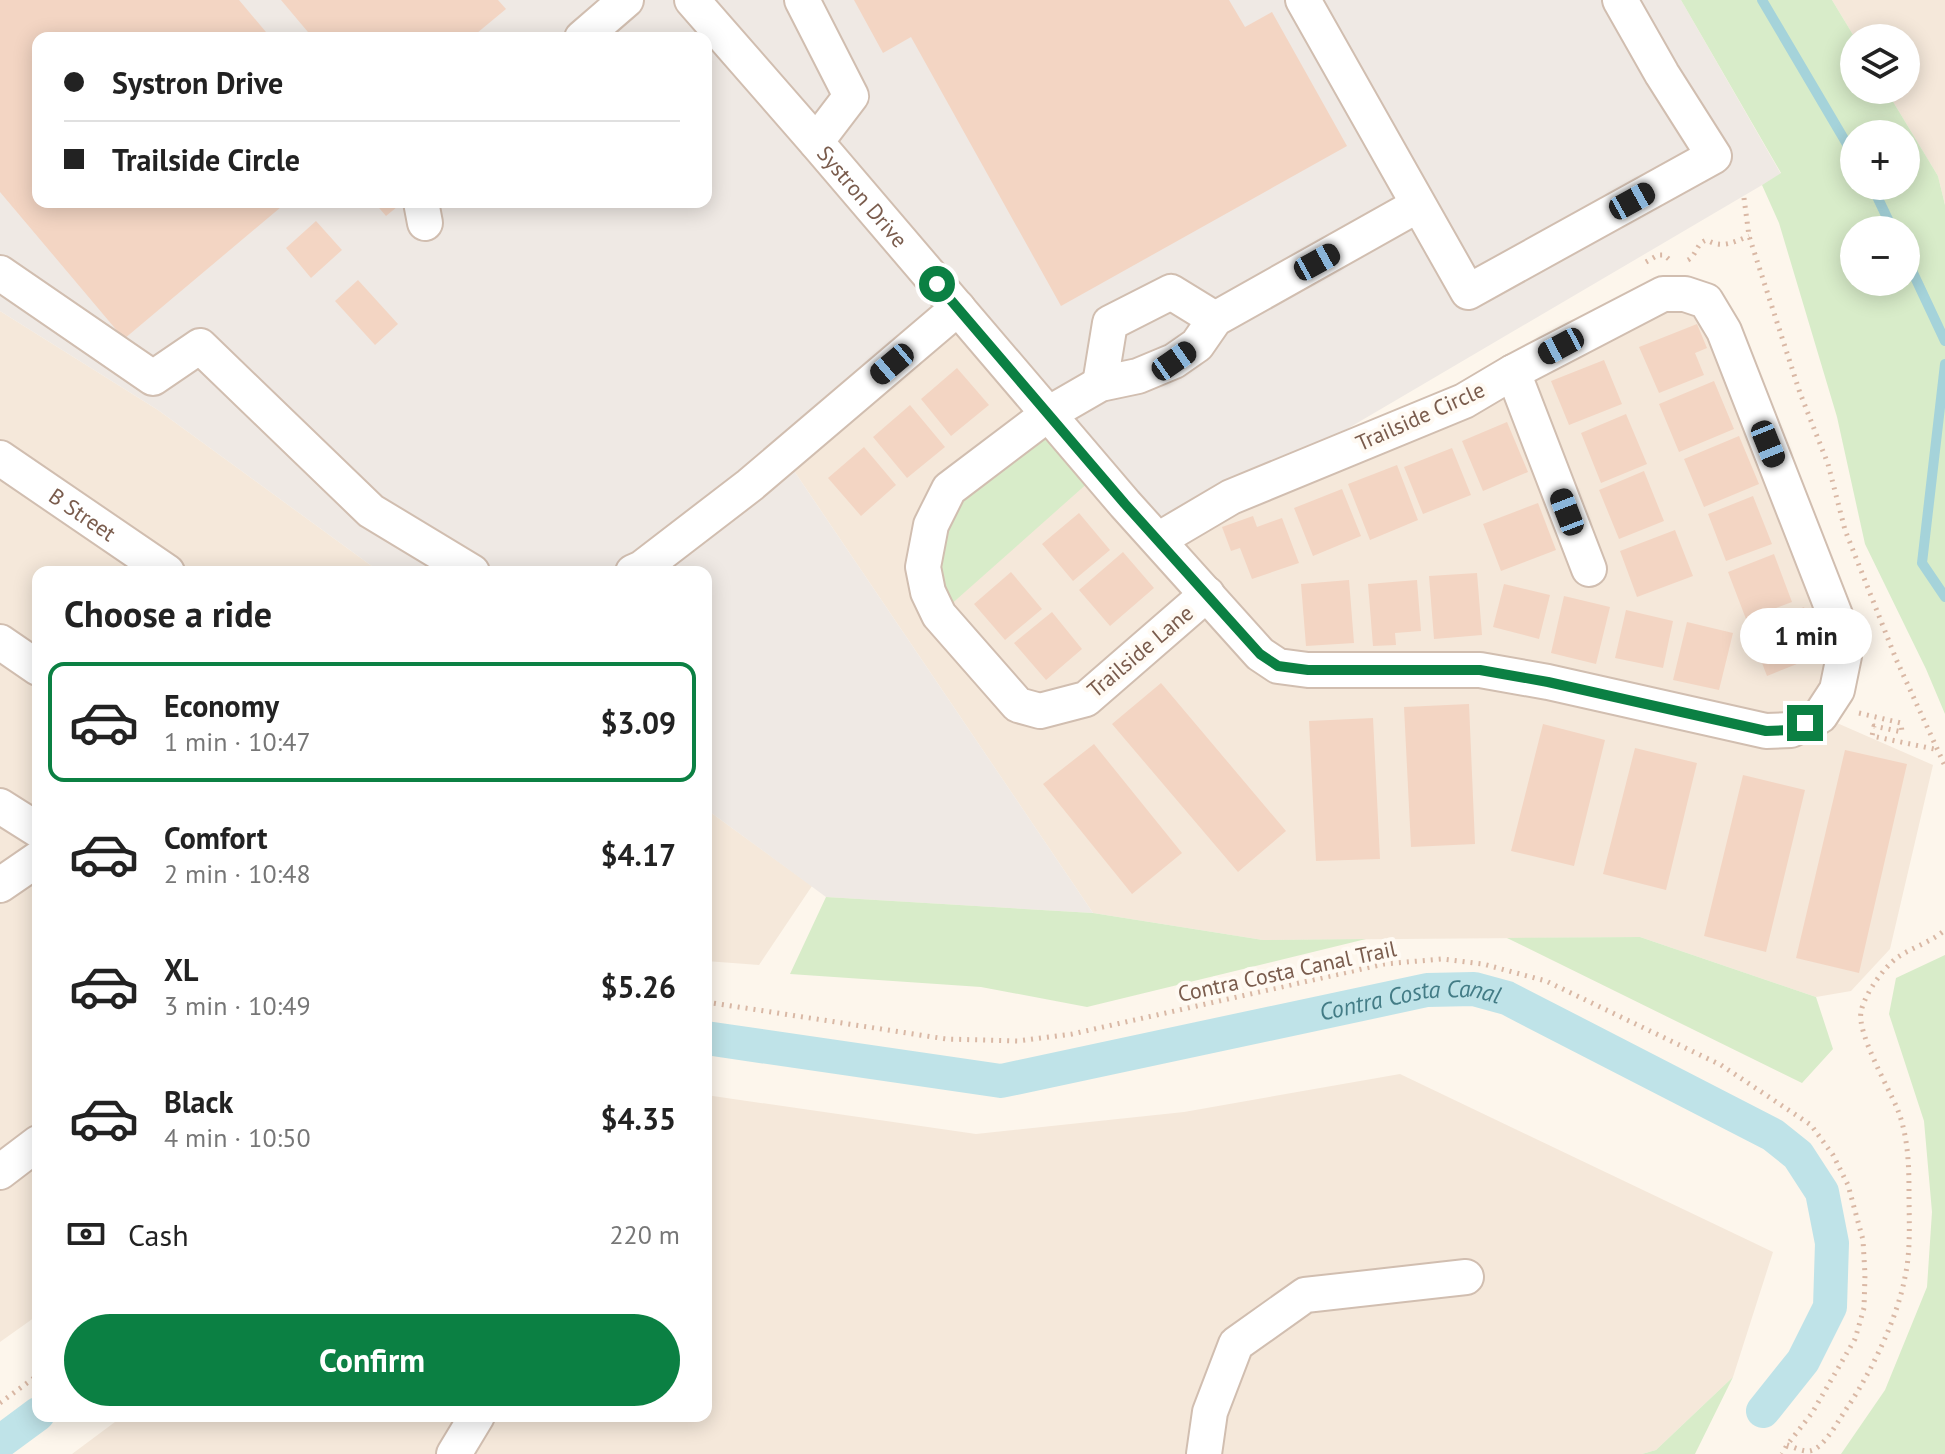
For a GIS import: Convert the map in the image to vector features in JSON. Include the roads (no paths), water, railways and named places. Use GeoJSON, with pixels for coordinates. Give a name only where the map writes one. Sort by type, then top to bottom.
{"type":"FeatureCollection","features":[{"type":"Feature","properties":{"kind":"street"},"geometry":{"type":"LineString","coordinates":[[586,21],[626,0]]}},
{"type":"Feature","properties":{"kind":"street"},"geometry":{"type":"LineString","coordinates":[[802,0],[851,96],[816,142]]}},
{"type":"Feature","properties":{"kind":"street"},"geometry":{"type":"LineString","coordinates":[[1303,0],[1468,292],[1714,156],[1620,0]]}},
{"type":"Feature","properties":{"kind":"street","name":"Systron Drive"},"geometry":{"type":"LineString","coordinates":[[701,3],[816,142],[1158,540]]}},
{"type":"Feature","properties":{"kind":"street"},"geometry":{"type":"LineString","coordinates":[[1100,384],[1110,323],[1171,292],[1215,319],[1418,205]]}},
{"type":"Feature","properties":{"kind":"street"},"geometry":{"type":"LineString","coordinates":[[0,273],[153,378],[200,346],[371,511],[462,566]]}},
{"type":"Feature","properties":{"kind":"street","name":"Trailside Circle"},"geometry":{"type":"LineString","coordinates":[[1158,540],[1231,497],[1464,401],[1663,294],[1685,294],[1706,301],[1724,331],[1835,615],[1844,656],[1837,690],[1820,716],[1791,730],[1766,731],[1548,682],[1480,670],[1308,670],[1278,666],[1260,654],[1207,594]]}},
{"type":"Feature","properties":{"kind":"street"},"geometry":{"type":"LineString","coordinates":[[645,566],[750,485],[958,308]]}},
{"type":"Feature","properties":{"kind":"street","name":"Trailside Lane"},"geometry":{"type":"LineString","coordinates":[[1207,594],[1086,699],[1040,711],[1018,705],[939,615],[928,592],[923,567],[931,525],[949,489],[1048,414],[1100,384],[1138,376],[1174,361],[1197,345],[1215,319]]}},
{"type":"Feature","properties":{"kind":"street"},"geometry":{"type":"LineString","coordinates":[[1513,372],[1589,569]]}},
{"type":"Feature","properties":{"kind":"street","name":"B Street"},"geometry":{"type":"LineString","coordinates":[[0,458],[158,566]]}},
{"type":"Feature","properties":{"kind":"street"},"geometry":{"type":"LineString","coordinates":[[1158,540],[1207,594]]}},
{"type":"Feature","properties":{"kind":"street"},"geometry":{"type":"LineString","coordinates":[[0,642],[32,664]]}},
{"type":"Feature","properties":{"kind":"street"},"geometry":{"type":"LineString","coordinates":[[0,806],[32,826]]}},
{"type":"Feature","properties":{"kind":"street"},"geometry":{"type":"LineString","coordinates":[[0,885],[32,863]]}},
{"type":"Feature","properties":{"kind":"street"},"geometry":{"type":"LineString","coordinates":[[0,1172],[32,1148]]}},
{"type":"Feature","properties":{"kind":"street"},"geometry":{"type":"LineString","coordinates":[[1204,1454],[1210,1412],[1236,1344],[1305,1295],[1466,1277]]}},
{"type":"Feature","properties":{"kind":"street"},"geometry":{"type":"LineString","coordinates":[[454,1454],[473,1422]]}},
{"type":"Feature","properties":{"kind":"waterway"},"geometry":{"type":"LineString","coordinates":[[1762,0],[1840,132]]}},
{"type":"Feature","properties":{"kind":"waterway"},"geometry":{"type":"LineString","coordinates":[[1879,200],[1886,216]]}},
{"type":"Feature","properties":{"kind":"waterway"},"geometry":{"type":"LineString","coordinates":[[1920,288],[1945,341]]}},
{"type":"Feature","properties":{"kind":"waterway"},"geometry":{"type":"LineString","coordinates":[[1945,364],[1922,563],[1945,597]]}},
{"type":"Feature","properties":{"kind":"waterway","name":"Contra Costa Canal"},"geometry":{"type":"LineString","coordinates":[[712,1039],[1001,1081],[1427,990],[1474,989],[1507,998],[1773,1135],[1798,1155],[1822,1192],[1832,1243],[1830,1307],[1803,1361],[1763,1411]]}},
{"type":"Feature","properties":{"kind":"waterway","name":"Contra Costa Canal"},"geometry":{"type":"LineString","coordinates":[[0,1442],[32,1418]]}}]}
